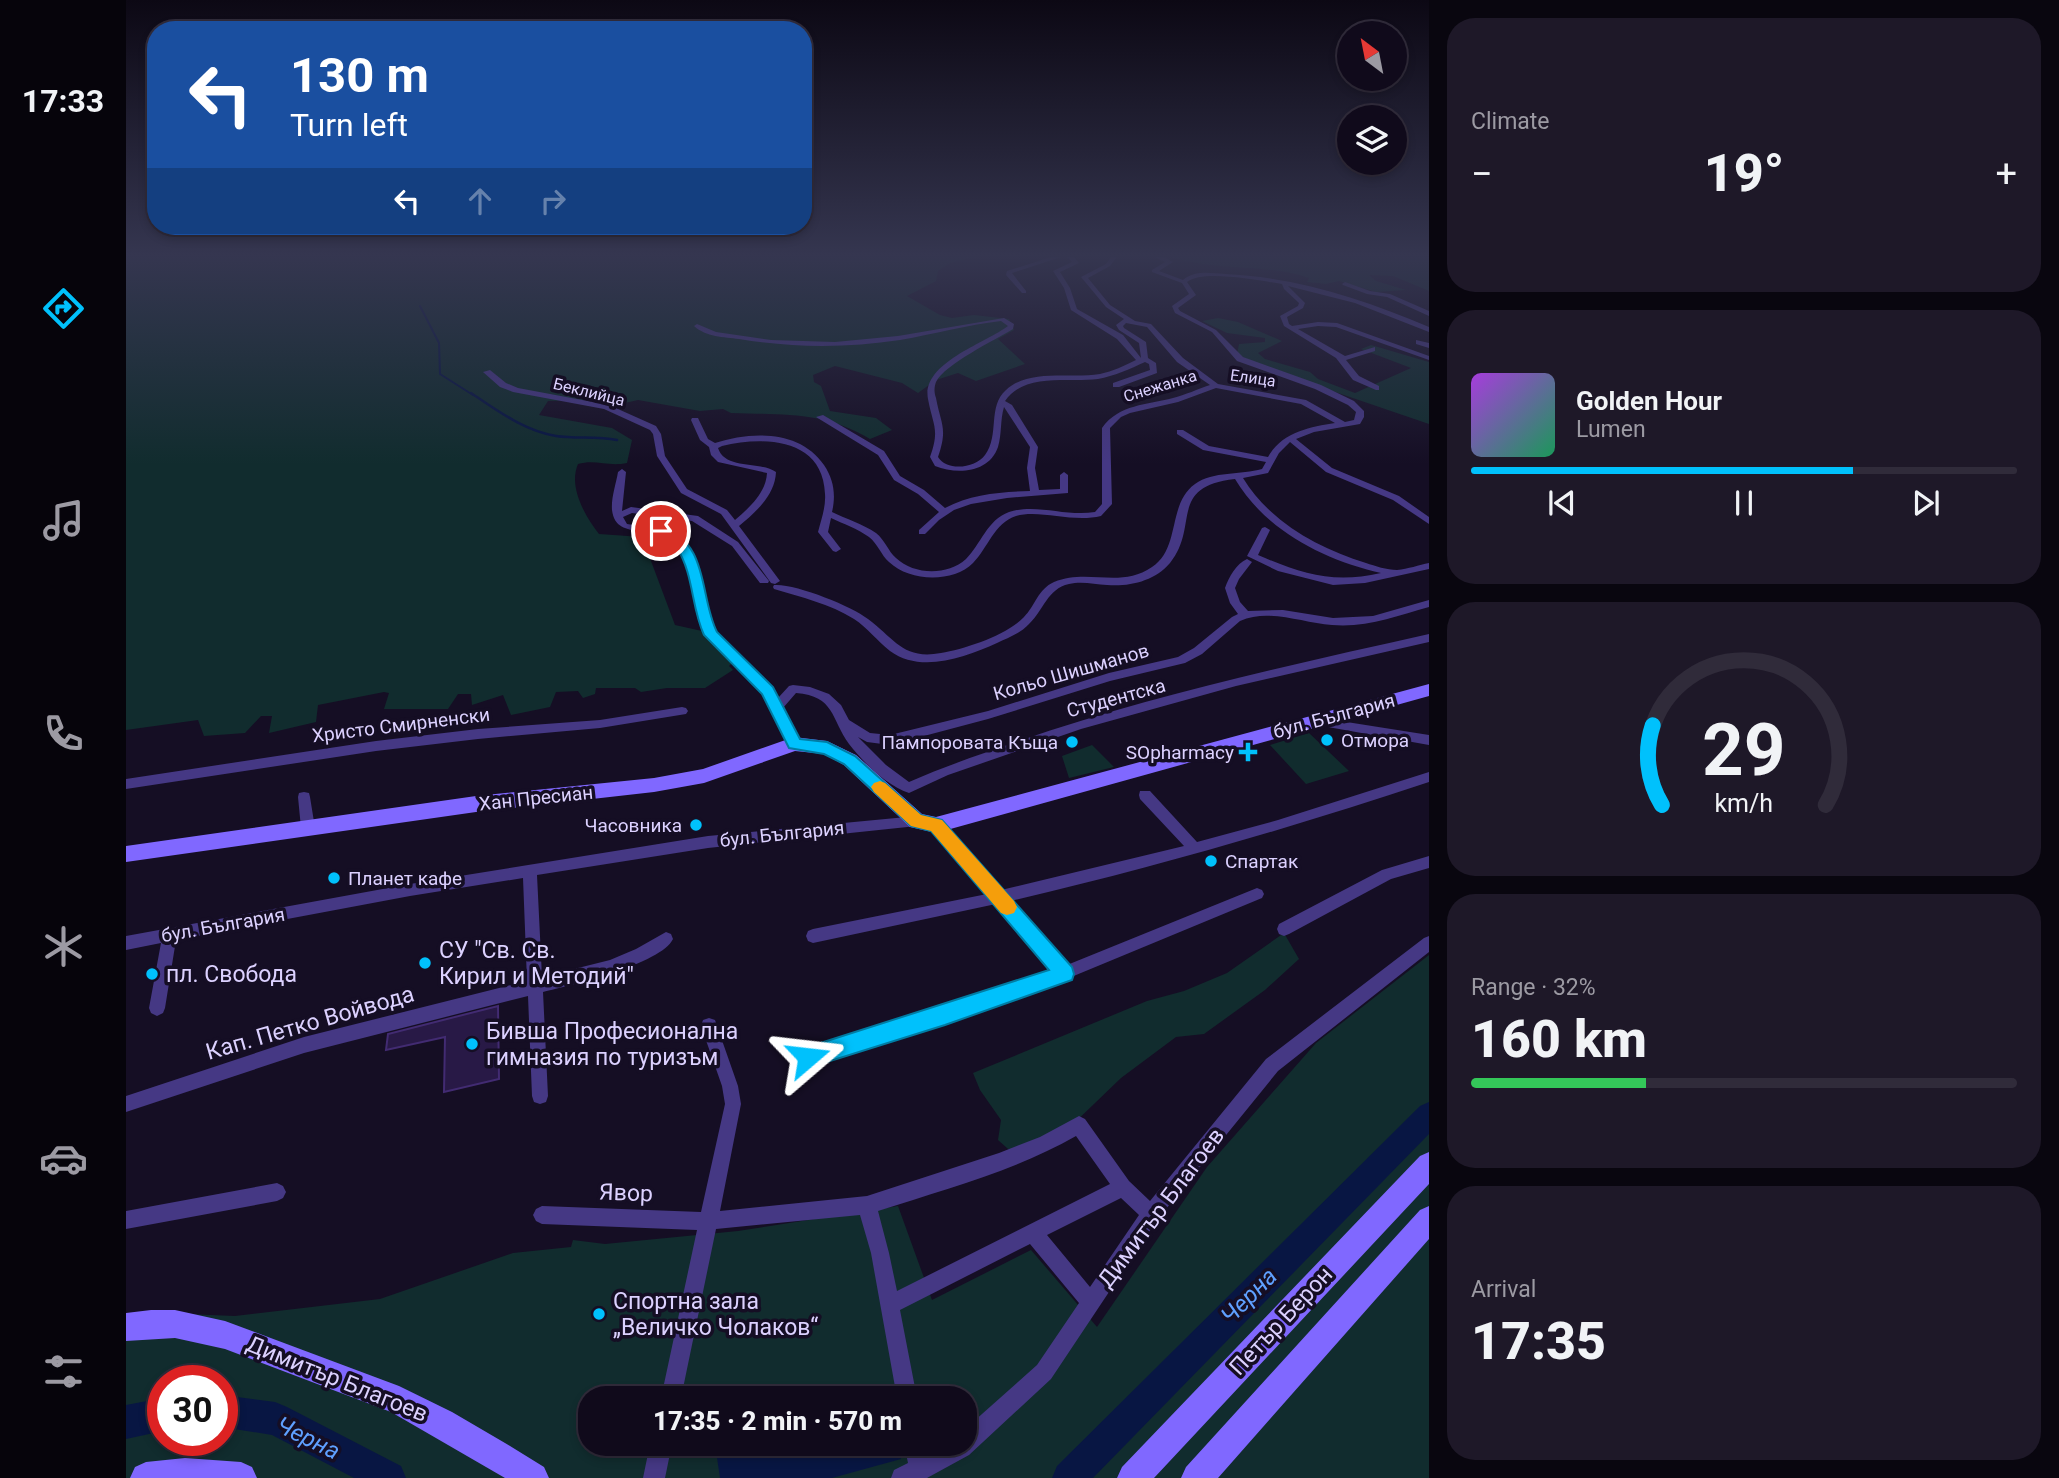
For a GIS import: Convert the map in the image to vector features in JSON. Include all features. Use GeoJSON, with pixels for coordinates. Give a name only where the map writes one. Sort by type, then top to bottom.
{"type":"FeatureCollection","features":[{"type":"Feature","properties":{"kind":"street"},"geometry":{"type":"LineString","coordinates":[[697,326],[706,331],[766,343],[839,345],[888,342],[963,326]]}},
{"type":"Feature","properties":{"kind":"street"},"geometry":{"type":"LineString","coordinates":[[1012,326],[959,360],[932,383],[931,398],[943,432],[934,457],[937,464],[963,468],[985,461],[996,440],[1000,402],[1007,393],[1021,385],[1103,375],[1143,360]]}},
{"type":"Feature","properties":{"kind":"street"},"geometry":{"type":"LineString","coordinates":[[1101,326],[1120,337],[1143,360],[1152,363],[1154,371],[1116,385]]}},
{"type":"Feature","properties":{"kind":"street"},"geometry":{"type":"LineString","coordinates":[[1119,326],[1142,342],[1143,360]]}},
{"type":"Feature","properties":{"kind":"street","name":"Елица"},"geometry":{"type":"LineString","coordinates":[[1145,326],[1156,330],[1181,360],[1216,386],[1303,402],[1344,425]]}},
{"type":"Feature","properties":{"kind":"street"},"geometry":{"type":"LineString","coordinates":[[618,516],[631,510],[695,518],[736,544],[773,583],[859,617],[890,648],[907,655],[927,659],[986,642],[1022,625],[1044,595],[1053,586],[1064,581],[1081,579],[1124,584],[1158,569],[1170,558],[1189,495],[1211,481],[1265,471],[1275,452],[1290,438],[1314,429],[1357,422],[1360,411],[1351,403],[1318,387],[1240,359],[1214,331],[1204,326]]}},
{"type":"Feature","properties":{"kind":"street"},"geometry":{"type":"LineString","coordinates":[[1291,328],[1305,326]]}},
{"type":"Feature","properties":{"kind":"street"},"geometry":{"type":"LineString","coordinates":[[1340,326],[1429,358]]}},
{"type":"Feature","properties":{"kind":"street"},"geometry":{"type":"LineString","coordinates":[[1291,328],[1345,358],[1372,349]]}},
{"type":"Feature","properties":{"kind":"street"},"geometry":{"type":"LineString","coordinates":[[1419,342],[1429,346]]}},
{"type":"Feature","properties":{"kind":"street"},"geometry":{"type":"LineString","coordinates":[[1339,356],[1356,378],[1376,388]]}},
{"type":"Feature","properties":{"kind":"street","name":"Беклийца"},"geometry":{"type":"LineString","coordinates":[[487,372],[510,388],[606,407],[653,428],[657,434],[661,456],[684,491],[718,508],[735,525],[773,583]]}},
{"type":"Feature","properties":{"kind":"street","name":"Снежанка"},"geometry":{"type":"LineString","coordinates":[[827,513],[876,538],[891,558],[904,568],[934,574],[949,572],[966,564],[985,537],[1010,514],[1077,517],[1098,514],[1107,504],[1108,423],[1136,409],[1163,404],[1216,386]]}},
{"type":"Feature","properties":{"kind":"street"},"geometry":{"type":"LineString","coordinates":[[1000,402],[1009,407],[1034,447],[1031,468],[1035,494]]}},
{"type":"Feature","properties":{"kind":"street"},"geometry":{"type":"LineString","coordinates":[[820,417],[881,453],[897,478],[921,492],[943,511]]}},
{"type":"Feature","properties":{"kind":"street"},"geometry":{"type":"LineString","coordinates":[[695,420],[704,440],[715,446],[772,438],[795,444],[812,456],[826,476],[832,501],[823,532],[836,549]]}},
{"type":"Feature","properties":{"kind":"street"},"geometry":{"type":"LineString","coordinates":[[1180,432],[1216,451],[1272,460]]}},
{"type":"Feature","properties":{"kind":"street"},"geometry":{"type":"LineString","coordinates":[[1290,438],[1329,470],[1396,498],[1429,521]]}},
{"type":"Feature","properties":{"kind":"street"},"geometry":{"type":"LineString","coordinates":[[715,446],[714,453],[726,463],[772,472],[772,481],[748,513],[735,525]]}},
{"type":"Feature","properties":{"kind":"street"},"geometry":{"type":"LineString","coordinates":[[622,471],[616,507],[624,526],[661,531],[674,537],[682,546],[698,579],[706,624],[712,635],[768,691],[798,744],[827,748],[850,760],[917,821]]}},
{"type":"Feature","properties":{"kind":"street"},"geometry":{"type":"LineString","coordinates":[[922,532],[943,511],[998,495],[1065,491],[1064,475]]}},
{"type":"Feature","properties":{"kind":"street"},"geometry":{"type":"LineString","coordinates":[[1238,477],[1242,487],[1268,515],[1315,545],[1365,566],[1398,573]]}},
{"type":"Feature","properties":{"kind":"street"},"geometry":{"type":"LineString","coordinates":[[1265,530],[1250,559],[1230,587],[1235,603],[1245,615],[1283,613],[1333,622],[1373,620],[1429,603]]}},
{"type":"Feature","properties":{"kind":"street"},"geometry":{"type":"LineString","coordinates":[[1250,559],[1320,581],[1365,580],[1429,566]]}},
{"type":"Feature","properties":{"kind":"street","name":"Кольо Шишманов"},"geometry":{"type":"LineString","coordinates":[[777,707],[793,689],[821,694],[840,710],[844,723],[867,737],[890,740],[988,715],[1110,677],[1181,660],[1198,651],[1236,619],[1245,615]]}},
{"type":"Feature","properties":{"kind":"street","name":"Студентска"},"geometry":{"type":"LineString","coordinates":[[844,723],[848,735],[880,766],[909,788],[944,772],[1079,725],[1236,682],[1429,638]]}},
{"type":"Feature","properties":{"kind":"street","name":"бул. България"},"geometry":{"type":"LineString","coordinates":[[126,943],[410,890],[759,837],[917,821],[936,825],[1429,690]]}},
{"type":"Feature","properties":{"kind":"street","name":"Христо Смирненски"},"geometry":{"type":"LineString","coordinates":[[126,784],[376,746],[600,724],[682,711]]}},
{"type":"Feature","properties":{"kind":"street"},"geometry":{"type":"LineString","coordinates":[[1314,721],[1429,740]]}},
{"type":"Feature","properties":{"kind":"street","name":"Хан Пресиан"},"geometry":{"type":"LineString","coordinates":[[126,854],[476,804],[654,785],[704,776],[798,744]]}},
{"type":"Feature","properties":{"kind":"street"},"geometry":{"type":"LineString","coordinates":[[813,936],[999,897],[1194,848],[1302,818],[1429,777]]}},
{"type":"Feature","properties":{"kind":"street"},"geometry":{"type":"LineString","coordinates":[[1145,795],[1194,848]]}},
{"type":"Feature","properties":{"kind":"street"},"geometry":{"type":"LineString","coordinates":[[304,797],[308,828]]}},
{"type":"Feature","properties":{"kind":"street"},"geometry":{"type":"LineString","coordinates":[[936,825],[1065,974]]}},
{"type":"Feature","properties":{"kind":"street"},"geometry":{"type":"LineString","coordinates":[[1284,929],[1387,874],[1429,862]]}},
{"type":"Feature","properties":{"kind":"street"},"geometry":{"type":"LineString","coordinates":[[530,872],[540,1096]]}},
{"type":"Feature","properties":{"kind":"street"},"geometry":{"type":"LineString","coordinates":[[808,1057],[945,1015],[1065,974],[1257,894]]}},
{"type":"Feature","properties":{"kind":"street"},"geometry":{"type":"LineString","coordinates":[[157,1008],[170,935]]}},
{"type":"Feature","properties":{"kind":"street","name":"Кап. Петко Войвода"},"geometry":{"type":"LineString","coordinates":[[126,1104],[304,1045],[611,967],[666,939]]}},
{"type":"Feature","properties":{"kind":"street","name":"Димитър Благоев"},"geometry":{"type":"LineString","coordinates":[[911,1474],[961,1447],[1044,1372],[1151,1214],[1272,1065],[1429,943]]}},
{"type":"Feature","properties":{"kind":"street"},"geometry":{"type":"LineString","coordinates":[[674,1386],[733,1104],[730,1086],[709,1026]]}},
{"type":"Feature","properties":{"kind":"street","name":"Явор"},"geometry":{"type":"LineString","coordinates":[[542,1215],[708,1221],[867,1205],[999,1162],[1045,1144],[1079,1125],[1123,1187]]}},
{"type":"Feature","properties":{"kind":"street","name":"Петър Берон"},"geometry":{"type":"LineString","coordinates":[[1133,1478],[1429,1164]]}},
{"type":"Feature","properties":{"kind":"street"},"geometry":{"type":"LineString","coordinates":[[890,1305],[1123,1187],[1151,1214]]}},
{"type":"Feature","properties":{"kind":"street"},"geometry":{"type":"LineString","coordinates":[[126,1220],[277,1192]]}},
{"type":"Feature","properties":{"kind":"street"},"geometry":{"type":"LineString","coordinates":[[867,1205],[880,1253],[905,1386]]}},
{"type":"Feature","properties":{"kind":"street","name":"Петър Берон"},"geometry":{"type":"LineString","coordinates":[[1197,1478],[1429,1219]]}},
{"type":"Feature","properties":{"kind":"street"},"geometry":{"type":"LineString","coordinates":[[1032,1233],[1091,1303]]}},
{"type":"Feature","properties":{"kind":"street","name":"Димитър Благоев"},"geometry":{"type":"LineString","coordinates":[[126,1327],[160,1323],[179,1325],[239,1340],[400,1401],[450,1427],[533,1478]]}},
{"type":"Feature","properties":{"kind":"street"},"geometry":{"type":"LineString","coordinates":[[654,1478],[659,1456]]}},
{"type":"Feature","properties":{"kind":"street"},"geometry":{"type":"LineString","coordinates":[[911,1474],[913,1456]]}},
{"type":"Feature","properties":{"kind":"street"},"geometry":{"type":"LineString","coordinates":[[146,1478],[185,1474],[241,1478]]}},
{"type":"Feature","properties":{"kind":"green space"},"geometry":{"type":"Polygon","coordinates":[[[126,326],[1012,326],[1014,330],[998,339],[1025,364],[976,381],[958,373],[936,380],[918,393],[902,383],[835,366],[813,375],[814,382],[821,386],[830,411],[876,418],[892,430],[870,439],[836,423],[803,416],[731,413],[723,409],[700,411],[638,400],[616,405],[585,400],[548,401],[539,415],[612,428],[632,440],[627,463],[578,464],[575,473],[577,492],[588,519],[599,534],[642,537],[675,625],[702,631],[732,663],[729,666],[733,670],[705,688],[667,688],[641,692],[635,688],[596,688],[595,694],[583,698],[578,691],[556,692],[550,707],[511,715],[503,695],[472,705],[471,694],[458,694],[448,709],[384,709],[389,693],[384,692],[318,705],[316,722],[269,733],[272,716],[261,716],[245,733],[204,736],[198,720],[126,730],[126,326]]]}},
{"type":"Feature","properties":{"kind":"green space"},"geometry":{"type":"Polygon","coordinates":[[[1212,326],[1247,326],[1282,341],[1258,353],[1265,359],[1310,372],[1318,379],[1355,393],[1411,368],[1361,349],[1371,345],[1429,362],[1429,424],[1262,367],[1237,354],[1239,344],[1265,342],[1265,338],[1227,333],[1212,326]]]}},
{"type":"Feature","properties":{"kind":"green space"},"geometry":{"type":"Polygon","coordinates":[[[1309,733],[1349,771],[1306,784],[1270,745],[1309,733]]]}},
{"type":"Feature","properties":{"kind":"green space"},"geometry":{"type":"Polygon","coordinates":[[[1092,745],[1114,767],[1069,778],[1062,756],[1092,745]]]}},
{"type":"Feature","properties":{"kind":"green space"},"geometry":{"type":"Polygon","coordinates":[[[1284,933],[1299,959],[1265,990],[1204,1034],[1176,1037],[1121,1078],[1068,1129],[1016,1156],[998,1140],[1001,1120],[980,1090],[973,1073],[1147,1001],[1184,991],[1227,973],[1284,933]]]}},
{"type":"Feature","properties":{"kind":"green space"},"geometry":{"type":"Polygon","coordinates":[[[1429,955],[1429,1478],[126,1478],[126,1323],[161,1313],[235,1316],[380,1299],[513,1253],[571,1247],[573,1240],[605,1244],[738,1231],[898,1206],[932,1300],[1031,1250],[1097,1327],[1207,1167],[1316,1043],[1429,955]]]}},
{"type":"Feature","properties":{"kind":"water"},"geometry":{"type":"Polygon","coordinates":[[[717,1456],[900,1456],[901,1459],[832,1478],[720,1478],[717,1456]]]}},
{"type":"Feature","properties":{"kind":"building","name":"Бивша Професионална гимназия по туризъм"},"geometry":{"type":"Polygon","coordinates":[[[498,1006],[499,1079],[444,1092],[445,1037],[386,1050],[388,1034],[498,1006]]]}},
{"type":"Feature","properties":{"kind":"waterway"},"geometry":{"type":"LineString","coordinates":[[430,326],[439,343],[440,374],[473,395]]}},
{"type":"Feature","properties":{"kind":"waterway"},"geometry":{"type":"LineString","coordinates":[[471,393],[533,430],[564,437],[617,440]]}},
{"type":"Feature","properties":{"kind":"waterway","name":"Черна"},"geometry":{"type":"LineString","coordinates":[[1069,1478],[1429,1115]]}},
{"type":"Feature","properties":{"kind":"waterway","name":"Черна"},"geometry":{"type":"LineString","coordinates":[[238,1413],[275,1419],[389,1478]]}},
{"type":"Feature","properties":{"kind":"waterway","name":"Черна"},"geometry":{"type":"LineString","coordinates":[[126,1422],[147,1417]]}},
{"type":"Feature","properties":{"kind":"slow traffic"},"geometry":{"type":"LineString","coordinates":[[880,787],[917,821],[936,825],[1007,907]]}},
{"type":"Feature","properties":{"kind":"place","name":"Отмора"},"geometry":{"type":"Point","coordinates":[1327,740]}},
{"type":"Feature","properties":{"kind":"place","name":"Пампоровата Къща"},"geometry":{"type":"Point","coordinates":[1072,742]}},
{"type":"Feature","properties":{"kind":"place","name":"SOpharmacy"},"geometry":{"type":"Point","coordinates":[1248,752]}},
{"type":"Feature","properties":{"kind":"place","name":"Часовника"},"geometry":{"type":"Point","coordinates":[696,825]}},
{"type":"Feature","properties":{"kind":"place","name":"Спартак"},"geometry":{"type":"Point","coordinates":[1211,861]}},
{"type":"Feature","properties":{"kind":"place","name":"Планет кафе"},"geometry":{"type":"Point","coordinates":[334,878]}},
{"type":"Feature","properties":{"kind":"place","name":"СУ \"Св. Св. Кирил и Методий\""},"geometry":{"type":"Point","coordinates":[425,963]}},
{"type":"Feature","properties":{"kind":"place","name":"пл. Свобода"},"geometry":{"type":"Point","coordinates":[152,974]}},
{"type":"Feature","properties":{"kind":"place","name":"Бивша Професионална гимназия по туризъм"},"geometry":{"type":"Point","coordinates":[472,1044]}},
{"type":"Feature","properties":{"kind":"place","name":"Спортна зала „Величко Чолаков“"},"geometry":{"type":"Point","coordinates":[599,1314]}},
{"type":"Feature","properties":{"kind":"route"},"geometry":{"type":"LineString","coordinates":[[661,531],[674,537],[682,546],[698,579],[706,624],[712,635],[768,691],[794,744],[827,748],[850,760],[917,821],[936,825],[1065,974],[945,1015],[808,1057]]}}]}
